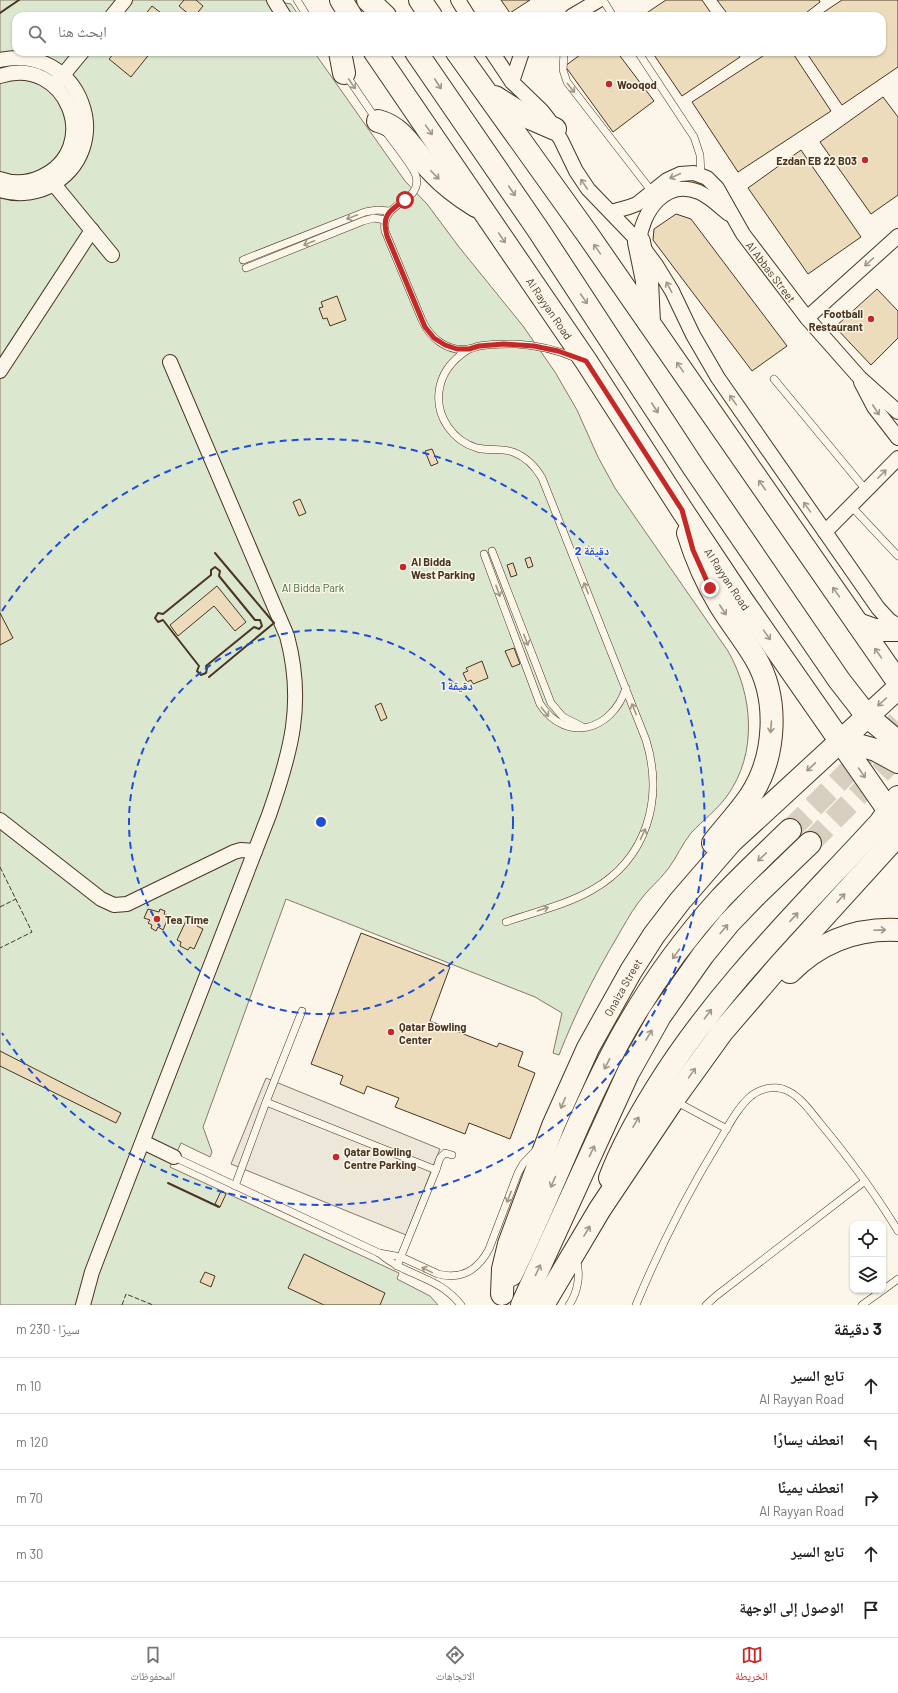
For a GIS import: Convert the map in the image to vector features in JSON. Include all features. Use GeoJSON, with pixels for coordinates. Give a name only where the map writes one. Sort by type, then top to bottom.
{"type":"FeatureCollection","features":[{"type":"Feature","properties":{"kind":"main road"},"geometry":{"type":"LineString","coordinates":[[335,0],[335,12]]}},
{"type":"Feature","properties":{"kind":"main road"},"geometry":{"type":"LineString","coordinates":[[341,0],[349,12]]}},
{"type":"Feature","properties":{"kind":"main road"},"geometry":{"type":"LineString","coordinates":[[368,0],[381,12]]}},
{"type":"Feature","properties":{"kind":"main road"},"geometry":{"type":"LineString","coordinates":[[420,0],[428,12]]}},
{"type":"Feature","properties":{"kind":"main road","name":"Al Rayyan Road"},"geometry":{"type":"LineString","coordinates":[[378,56],[586,361],[682,510],[840,740],[895,811]]}},
{"type":"Feature","properties":{"kind":"main road"},"geometry":{"type":"LineString","coordinates":[[419,56],[539,231],[742,539],[839,680],[867,716],[898,742]]}},
{"type":"Feature","properties":{"kind":"main road"},"geometry":{"type":"LineString","coordinates":[[460,56],[649,322],[898,682]]}},
{"type":"Feature","properties":{"kind":"main road"},"geometry":{"type":"LineString","coordinates":[[483,88],[510,107],[555,130]]}},
{"type":"Feature","properties":{"kind":"main road"},"geometry":{"type":"LineString","coordinates":[[378,121],[385,123],[404,135],[423,161],[441,181],[463,198],[484,211]]}},
{"type":"Feature","properties":{"kind":"main road"},"geometry":{"type":"LineString","coordinates":[[639,242],[647,281],[649,322]]}},
{"type":"Feature","properties":{"kind":"main road"},"geometry":{"type":"LineString","coordinates":[[680,901],[688,882],[709,847],[742,808],[759,781],[768,755],[772,713],[769,692],[762,672],[752,653],[721,606],[701,570],[687,530],[682,510]]}},
{"type":"Feature","properties":{"kind":"main road"},"geometry":{"type":"LineString","coordinates":[[858,624],[875,630],[898,630]]}},
{"type":"Feature","properties":{"kind":"main road","name":"Onaiza Street"},"geometry":{"type":"LineString","coordinates":[[499,1299],[503,1269],[509,1244],[546,1144],[576,1074],[609,1008],[654,935],[707,868],[736,837],[898,688]]}},
{"type":"Feature","properties":{"kind":"main road"},"geometry":{"type":"LineString","coordinates":[[840,740],[876,750],[898,762]]}},
{"type":"Feature","properties":{"kind":"main road"},"geometry":{"type":"LineString","coordinates":[[600,1209],[615,1165],[628,1137],[669,1068],[692,1034],[740,976],[895,811]]}},
{"type":"Feature","properties":{"kind":"main road","name":"Onaiza Street"},"geometry":{"type":"LineString","coordinates":[[499,1299],[523,1251],[588,1104],[620,1040],[638,1010],[657,980],[700,923],[742,876],[790,830]]}},
{"type":"Feature","properties":{"kind":"main road"},"geometry":{"type":"LineString","coordinates":[[544,1305],[600,1209],[673,1100],[722,1032],[778,967],[898,835]]}},
{"type":"Feature","properties":{"kind":"main road"},"geometry":{"type":"LineString","coordinates":[[522,1305],[628,1073],[660,1016],[703,955],[729,923],[810,843]]}},
{"type":"Feature","properties":{"kind":"main road"},"geometry":{"type":"LineString","coordinates":[[722,1032],[745,1018],[799,963],[819,948],[854,933],[898,930]]}},
{"type":"Feature","properties":{"kind":"street"},"geometry":{"type":"LineString","coordinates":[[115,12],[125,0]]}},
{"type":"Feature","properties":{"kind":"street"},"geometry":{"type":"LineString","coordinates":[[274,0],[282,12]]}},
{"type":"Feature","properties":{"kind":"street"},"geometry":{"type":"LineString","coordinates":[[458,0],[466,12]]}},
{"type":"Feature","properties":{"kind":"street"},"geometry":{"type":"LineString","coordinates":[[579,12],[599,0]]}},
{"type":"Feature","properties":{"kind":"street"},"geometry":{"type":"LineString","coordinates":[[54,86],[79,56]]}},
{"type":"Feature","properties":{"kind":"street"},"geometry":{"type":"LineString","coordinates":[[495,56],[512,82],[542,111],[555,130],[582,180],[595,197],[639,242],[664,278],[693,335],[718,378],[878,608],[889,620],[898,626]]}},
{"type":"Feature","properties":{"kind":"street"},"geometry":{"type":"LineString","coordinates":[[512,82],[521,56]]}},
{"type":"Feature","properties":{"kind":"street"},"geometry":{"type":"LineString","coordinates":[[0,60],[12,57],[34,59],[45,62],[64,75],[72,83],[82,103],[85,114],[85,137],[82,148],[71,168],[50,179],[35,191],[15,193],[0,190]]}},
{"type":"Feature","properties":{"kind":"street"},"geometry":{"type":"LineString","coordinates":[[0,76],[26,73],[37,76],[54,86],[62,93],[71,112],[73,132],[68,152],[55,169],[50,179]]}},
{"type":"Feature","properties":{"kind":"street","name":"Al Abbas Street"},"geometry":{"type":"LineString","coordinates":[[639,242],[642,224],[656,196],[667,180],[687,172],[707,178],[717,188],[732,217],[764,262],[808,318],[860,378],[898,412]]}},
{"type":"Feature","properties":{"kind":"street"},"geometry":{"type":"LineString","coordinates":[[0,179],[16,182],[27,182],[50,179]]}},
{"type":"Feature","properties":{"kind":"street"},"geometry":{"type":"LineString","coordinates":[[50,179],[112,255]]}},
{"type":"Feature","properties":{"kind":"street","name":"Al Abbas Street"},"geometry":{"type":"LineString","coordinates":[[611,212],[673,191],[693,190],[705,196],[732,217]]}},
{"type":"Feature","properties":{"kind":"street"},"geometry":{"type":"LineString","coordinates":[[0,371],[92,230]]}},
{"type":"Feature","properties":{"kind":"street"},"geometry":{"type":"LineString","coordinates":[[808,318],[898,236]]}},
{"type":"Feature","properties":{"kind":"street"},"geometry":{"type":"LineString","coordinates":[[83,1305],[92,1272],[278,788],[292,735],[295,715],[296,695],[292,655],[280,618],[170,362]]}},
{"type":"Feature","properties":{"kind":"street","name":"Al Abbas Street"},"geometry":{"type":"LineString","coordinates":[[860,378],[874,407],[898,438]]}},
{"type":"Feature","properties":{"kind":"street"},"geometry":{"type":"LineString","coordinates":[[825,532],[898,458]]}},
{"type":"Feature","properties":{"kind":"street"},"geometry":{"type":"LineString","coordinates":[[0,820],[105,902],[114,905],[127,904],[234,852],[248,850],[255,851]]}},
{"type":"Feature","properties":{"kind":"street"},"geometry":{"type":"LineString","coordinates":[[143,1142],[174,1157]]}},
{"type":"Feature","properties":{"kind":"lane"},"geometry":{"type":"LineString","coordinates":[[297,0],[304,12]]}},
{"type":"Feature","properties":{"kind":"lane"},"geometry":{"type":"LineString","coordinates":[[602,0],[610,12]]}},
{"type":"Feature","properties":{"kind":"lane"},"geometry":{"type":"LineString","coordinates":[[564,56],[563,70],[567,82],[656,196]]}},
{"type":"Feature","properties":{"kind":"lane"},"geometry":{"type":"LineString","coordinates":[[641,56],[694,137],[700,155],[701,175]]}},
{"type":"Feature","properties":{"kind":"lane"},"geometry":{"type":"LineString","coordinates":[[339,61],[378,121],[414,171],[416,181],[414,191],[390,211],[385,220],[387,236],[425,327],[434,338],[445,345],[457,349],[469,349],[479,346],[504,344],[534,346],[558,351],[586,361]]}},
{"type":"Feature","properties":{"kind":"lane"},"geometry":{"type":"LineString","coordinates":[[243,260],[365,212],[377,210],[390,211]]}},
{"type":"Feature","properties":{"kind":"lane"},"geometry":{"type":"LineString","coordinates":[[246,268],[363,221],[374,218],[385,220]]}},
{"type":"Feature","properties":{"kind":"lane"},"geometry":{"type":"LineString","coordinates":[[469,349],[453,361],[442,378],[438,397],[442,417],[453,434],[468,445],[485,450],[504,450],[513,452],[522,457],[537,470],[546,487],[626,688],[646,740],[653,771],[653,803],[644,834],[627,860],[604,883],[577,898],[506,922]]}},
{"type":"Feature","properties":{"kind":"lane"},"geometry":{"type":"LineString","coordinates":[[774,379],[866,490]]}},
{"type":"Feature","properties":{"kind":"lane"},"geometry":{"type":"LineString","coordinates":[[851,506],[898,556]]}},
{"type":"Feature","properties":{"kind":"lane"},"geometry":{"type":"LineString","coordinates":[[492,551],[551,703],[563,717],[578,726],[587,728]]}},
{"type":"Feature","properties":{"kind":"lane"},"geometry":{"type":"LineString","coordinates":[[484,554],[540,704],[550,717],[556,722],[571,728],[587,728],[609,716],[619,704],[626,688]]}},
{"type":"Feature","properties":{"kind":"lane"},"geometry":{"type":"LineString","coordinates":[[235,1186],[302,1011]]}},
{"type":"Feature","properties":{"kind":"lane"},"geometry":{"type":"LineString","coordinates":[[636,1305],[684,1202],[726,1129],[738,1111],[752,1096],[767,1089],[783,1090],[791,1093],[803,1104],[845,1154],[898,1231]]}},
{"type":"Feature","properties":{"kind":"lane"},"geometry":{"type":"LineString","coordinates":[[673,1100],[726,1129]]}},
{"type":"Feature","properties":{"kind":"lane"},"geometry":{"type":"LineString","coordinates":[[266,1102],[436,1170]]}},
{"type":"Feature","properties":{"kind":"lane"},"geometry":{"type":"LineString","coordinates":[[379,1253],[401,1257],[444,1276],[457,1276],[473,1269],[482,1260],[489,1249],[523,1164],[537,1149],[546,1144]]}},
{"type":"Feature","properties":{"kind":"lane"},"geometry":{"type":"LineString","coordinates":[[397,1266],[442,1155],[445,1153],[452,1154]]}},
{"type":"Feature","properties":{"kind":"lane"},"geometry":{"type":"LineString","coordinates":[[174,1157],[379,1253],[397,1266],[443,1287],[461,1305]]}},
{"type":"Feature","properties":{"kind":"lane"},"geometry":{"type":"LineString","coordinates":[[706,1305],[865,1181]]}},
{"type":"Feature","properties":{"kind":"lane"},"geometry":{"type":"LineString","coordinates":[[569,1305],[578,1284],[578,1263],[574,1252]]}},
{"type":"Feature","properties":{"kind":"lane"},"geometry":{"type":"LineString","coordinates":[[886,1288],[898,1279]]}},
{"type":"Feature","properties":{"kind":"lane"},"geometry":{"type":"LineString","coordinates":[[862,1305],[879,1293]]}},
{"type":"Feature","properties":{"kind":"green space","name":"Al Bidda Park"},"geometry":{"type":"Polygon","coordinates":[[[0,0],[283,0],[285,3],[291,4],[296,12],[12,12],[12,56],[317,56],[405,181],[427,204],[459,247],[523,326],[555,372],[577,410],[598,457],[615,488],[728,651],[743,686],[747,705],[748,743],[744,761],[737,779],[727,796],[691,833],[668,869],[642,898],[632,912],[608,953],[578,1010],[559,1055],[553,1053],[562,1013],[535,997],[286,899],[203,1127],[212,1152],[210,1157],[181,1143],[170,1167],[399,1273],[397,1279],[430,1296],[438,1305],[0,1305],[0,0]]]}},
{"type":"Feature","properties":{"kind":"shaded area","name":"Qatar Bowling Centre Parking"},"geometry":{"type":"Polygon","coordinates":[[[266,1078],[440,1149],[406,1235],[231,1164],[266,1078]]]}},
{"type":"Feature","properties":{"kind":"building"},"geometry":{"type":"Polygon","coordinates":[[[184,0],[196,0],[203,6],[198,12],[186,12],[179,6],[184,0]]]}},
{"type":"Feature","properties":{"kind":"building"},"geometry":{"type":"Polygon","coordinates":[[[501,0],[530,0],[512,12],[509,12],[501,0]]]}},
{"type":"Feature","properties":{"kind":"building"},"geometry":{"type":"Polygon","coordinates":[[[666,0],[702,0],[710,12],[648,12],[666,0]]]}},
{"type":"Feature","properties":{"kind":"building"},"geometry":{"type":"Polygon","coordinates":[[[717,0],[819,0],[820,2],[807,12],[726,12],[717,0]]]}},
{"type":"Feature","properties":{"kind":"building"},"geometry":{"type":"Polygon","coordinates":[[[842,0],[898,0],[898,67],[842,105],[809,56],[886,56],[886,12],[824,12],[842,0]]]}},
{"type":"Feature","properties":{"kind":"building"},"geometry":{"type":"Polygon","coordinates":[[[152,6],[160,12],[147,12],[152,6]]]}},
{"type":"Feature","properties":{"kind":"building"},"geometry":{"type":"Polygon","coordinates":[[[112,56],[148,56],[131,77],[109,59],[112,56]]]}},
{"type":"Feature","properties":{"kind":"building","name":"Wooqod"},"geometry":{"type":"Polygon","coordinates":[[[579,56],[620,56],[654,101],[613,132],[565,66],[579,56]]]}},
{"type":"Feature","properties":{"kind":"building"},"geometry":{"type":"Polygon","coordinates":[[[655,56],[739,56],[740,57],[682,96],[655,56]]]}},
{"type":"Feature","properties":{"kind":"building"},"geometry":{"type":"Polygon","coordinates":[[[763,56],[795,56],[831,111],[738,172],[692,102],[763,56]]]}},
{"type":"Feature","properties":{"kind":"building","name":"Ezdan EB 22 B03"},"geometry":{"type":"Polygon","coordinates":[[[883,97],[898,117],[898,195],[871,214],[820,142],[883,97]]]}},
{"type":"Feature","properties":{"kind":"building"},"geometry":{"type":"Polygon","coordinates":[[[801,150],[861,237],[808,274],[748,188],[801,150]]]}},
{"type":"Feature","properties":{"kind":"building"},"geometry":{"type":"Polygon","coordinates":[[[676,214],[691,219],[787,346],[752,371],[653,240],[654,229],[676,214]]]}},
{"type":"Feature","properties":{"kind":"building","name":"Football Restaurant"},"geometry":{"type":"Polygon","coordinates":[[[877,289],[898,311],[898,338],[871,365],[835,327],[877,289]]]}},
{"type":"Feature","properties":{"kind":"building"},"geometry":{"type":"Polygon","coordinates":[[[337,296],[346,320],[330,326],[327,318],[323,319],[319,308],[323,307],[321,302],[337,296]]]}},
{"type":"Feature","properties":{"kind":"building"},"geometry":{"type":"Polygon","coordinates":[[[432,449],[438,463],[431,466],[425,451],[432,449]]]}},
{"type":"Feature","properties":{"kind":"building"},"geometry":{"type":"Polygon","coordinates":[[[300,499],[306,513],[299,516],[293,502],[300,499]]]}},
{"type":"Feature","properties":{"kind":"building"},"geometry":{"type":"Polygon","coordinates":[[[530,557],[533,566],[528,568],[525,559],[530,557]]]}},
{"type":"Feature","properties":{"kind":"building"},"geometry":{"type":"Polygon","coordinates":[[[513,563],[517,575],[511,577],[507,565],[513,563]]]}},
{"type":"Feature","properties":{"kind":"building"},"geometry":{"type":"Polygon","coordinates":[[[217,586],[246,622],[235,631],[214,606],[178,636],[170,625],[217,586]]]}},
{"type":"Feature","properties":{"kind":"building"},"geometry":{"type":"Polygon","coordinates":[[[0,613],[13,638],[0,645],[0,613]]]}},
{"type":"Feature","properties":{"kind":"building"},"geometry":{"type":"Polygon","coordinates":[[[514,648],[520,664],[512,667],[505,651],[514,648]]]}},
{"type":"Feature","properties":{"kind":"building"},"geometry":{"type":"Polygon","coordinates":[[[482,661],[488,678],[473,684],[471,680],[467,682],[463,673],[468,671],[466,668],[482,661]]]}},
{"type":"Feature","properties":{"kind":"building"},"geometry":{"type":"Polygon","coordinates":[[[381,703],[387,718],[381,721],[375,706],[381,703]]]}},
{"type":"Feature","properties":{"kind":"building","name":"Tea Time"},"geometry":{"type":"Polygon","coordinates":[[[148,909],[159,912],[160,909],[165,911],[164,914],[169,916],[163,930],[158,927],[156,931],[151,928],[152,925],[148,923],[150,920],[144,918],[148,909]]]}},
{"type":"Feature","properties":{"kind":"building"},"geometry":{"type":"Polygon","coordinates":[[[192,919],[200,922],[197,926],[203,929],[194,949],[190,947],[188,950],[180,946],[181,942],[177,940],[186,921],[190,924],[192,919]]]}},
{"type":"Feature","properties":{"kind":"building","name":"Qatar Bowling Center"},"geometry":{"type":"Polygon","coordinates":[[[361,933],[450,967],[430,1021],[497,1047],[499,1043],[523,1052],[518,1066],[535,1073],[510,1139],[469,1123],[465,1134],[395,1107],[399,1098],[367,1086],[364,1094],[340,1084],[343,1076],[311,1064],[361,933]]]}},
{"type":"Feature","properties":{"kind":"building"},"geometry":{"type":"Polygon","coordinates":[[[0,1051],[121,1113],[116,1123],[0,1066],[0,1051]]]}},
{"type":"Feature","properties":{"kind":"building"},"geometry":{"type":"Polygon","coordinates":[[[221,1191],[226,1194],[220,1207],[215,1204],[221,1191]]]}},
{"type":"Feature","properties":{"kind":"building"},"geometry":{"type":"Polygon","coordinates":[[[304,1254],[385,1293],[380,1305],[324,1305],[288,1288],[304,1254]]]}},
{"type":"Feature","properties":{"kind":"building"},"geometry":{"type":"Polygon","coordinates":[[[205,1272],[215,1276],[211,1287],[200,1282],[205,1272]]]}},
{"type":"Feature","properties":{"kind":"tunnel"},"geometry":{"type":"LineString","coordinates":[[790,830],[898,722]]}},
{"type":"Feature","properties":{"kind":"tunnel"},"geometry":{"type":"LineString","coordinates":[[810,843],[898,755]]}},
{"type":"Feature","properties":{"kind":"fence"},"geometry":{"type":"LineString","coordinates":[[0,867],[32,932],[0,948]]}},
{"type":"Feature","properties":{"kind":"fence"},"geometry":{"type":"LineString","coordinates":[[0,907],[16,899]]}},
{"type":"Feature","properties":{"kind":"fence"},"geometry":{"type":"LineString","coordinates":[[122,1305],[126,1294],[153,1305]]}},
{"type":"Feature","properties":{"kind":"wall"},"geometry":{"type":"LineString","coordinates":[[0,13],[19,0]]}},
{"type":"Feature","properties":{"kind":"wall"},"geometry":{"type":"LineString","coordinates":[[209,677],[274,623],[215,553]]}},
{"type":"Feature","properties":{"kind":"wall"},"geometry":{"type":"LineString","coordinates":[[215,567],[220,571],[219,576],[255,620],[260,620],[262,626],[259,629],[254,627],[206,666],[206,673],[201,675],[197,671],[199,666],[163,620],[158,622],[155,618],[158,613],[163,614],[211,575],[211,570],[215,567]]}},
{"type":"Feature","properties":{"kind":"wall"},"geometry":{"type":"LineString","coordinates":[[168,1183],[219,1207]]}},
{"type":"Feature","properties":{"kind":"place","name":"Wooqod"},"geometry":{"type":"Point","coordinates":[609,84]}},
{"type":"Feature","properties":{"kind":"place","name":"Ezdan EB 22 B03"},"geometry":{"type":"Point","coordinates":[865,160]}},
{"type":"Feature","properties":{"kind":"place","name":"Football Restaurant"},"geometry":{"type":"Point","coordinates":[871,319]}},
{"type":"Feature","properties":{"kind":"place","name":"Al Bidda West Parking"},"geometry":{"type":"Point","coordinates":[403,567]}},
{"type":"Feature","properties":{"kind":"place","name":"Tea Time"},"geometry":{"type":"Point","coordinates":[157,919]}},
{"type":"Feature","properties":{"kind":"place","name":"Qatar Bowling Center"},"geometry":{"type":"Point","coordinates":[391,1032]}},
{"type":"Feature","properties":{"kind":"place","name":"Qatar Bowling Centre Parking"},"geometry":{"type":"Point","coordinates":[336,1157]}},
{"type":"Feature","properties":{"kind":"route"},"geometry":{"type":"LineString","coordinates":[[405,200],[386,215],[384,226],[422,320],[429,333],[439,342],[457,349],[463,350],[479,346],[519,344],[558,351],[586,361],[682,510],[693,550],[710,588]]}}]}
